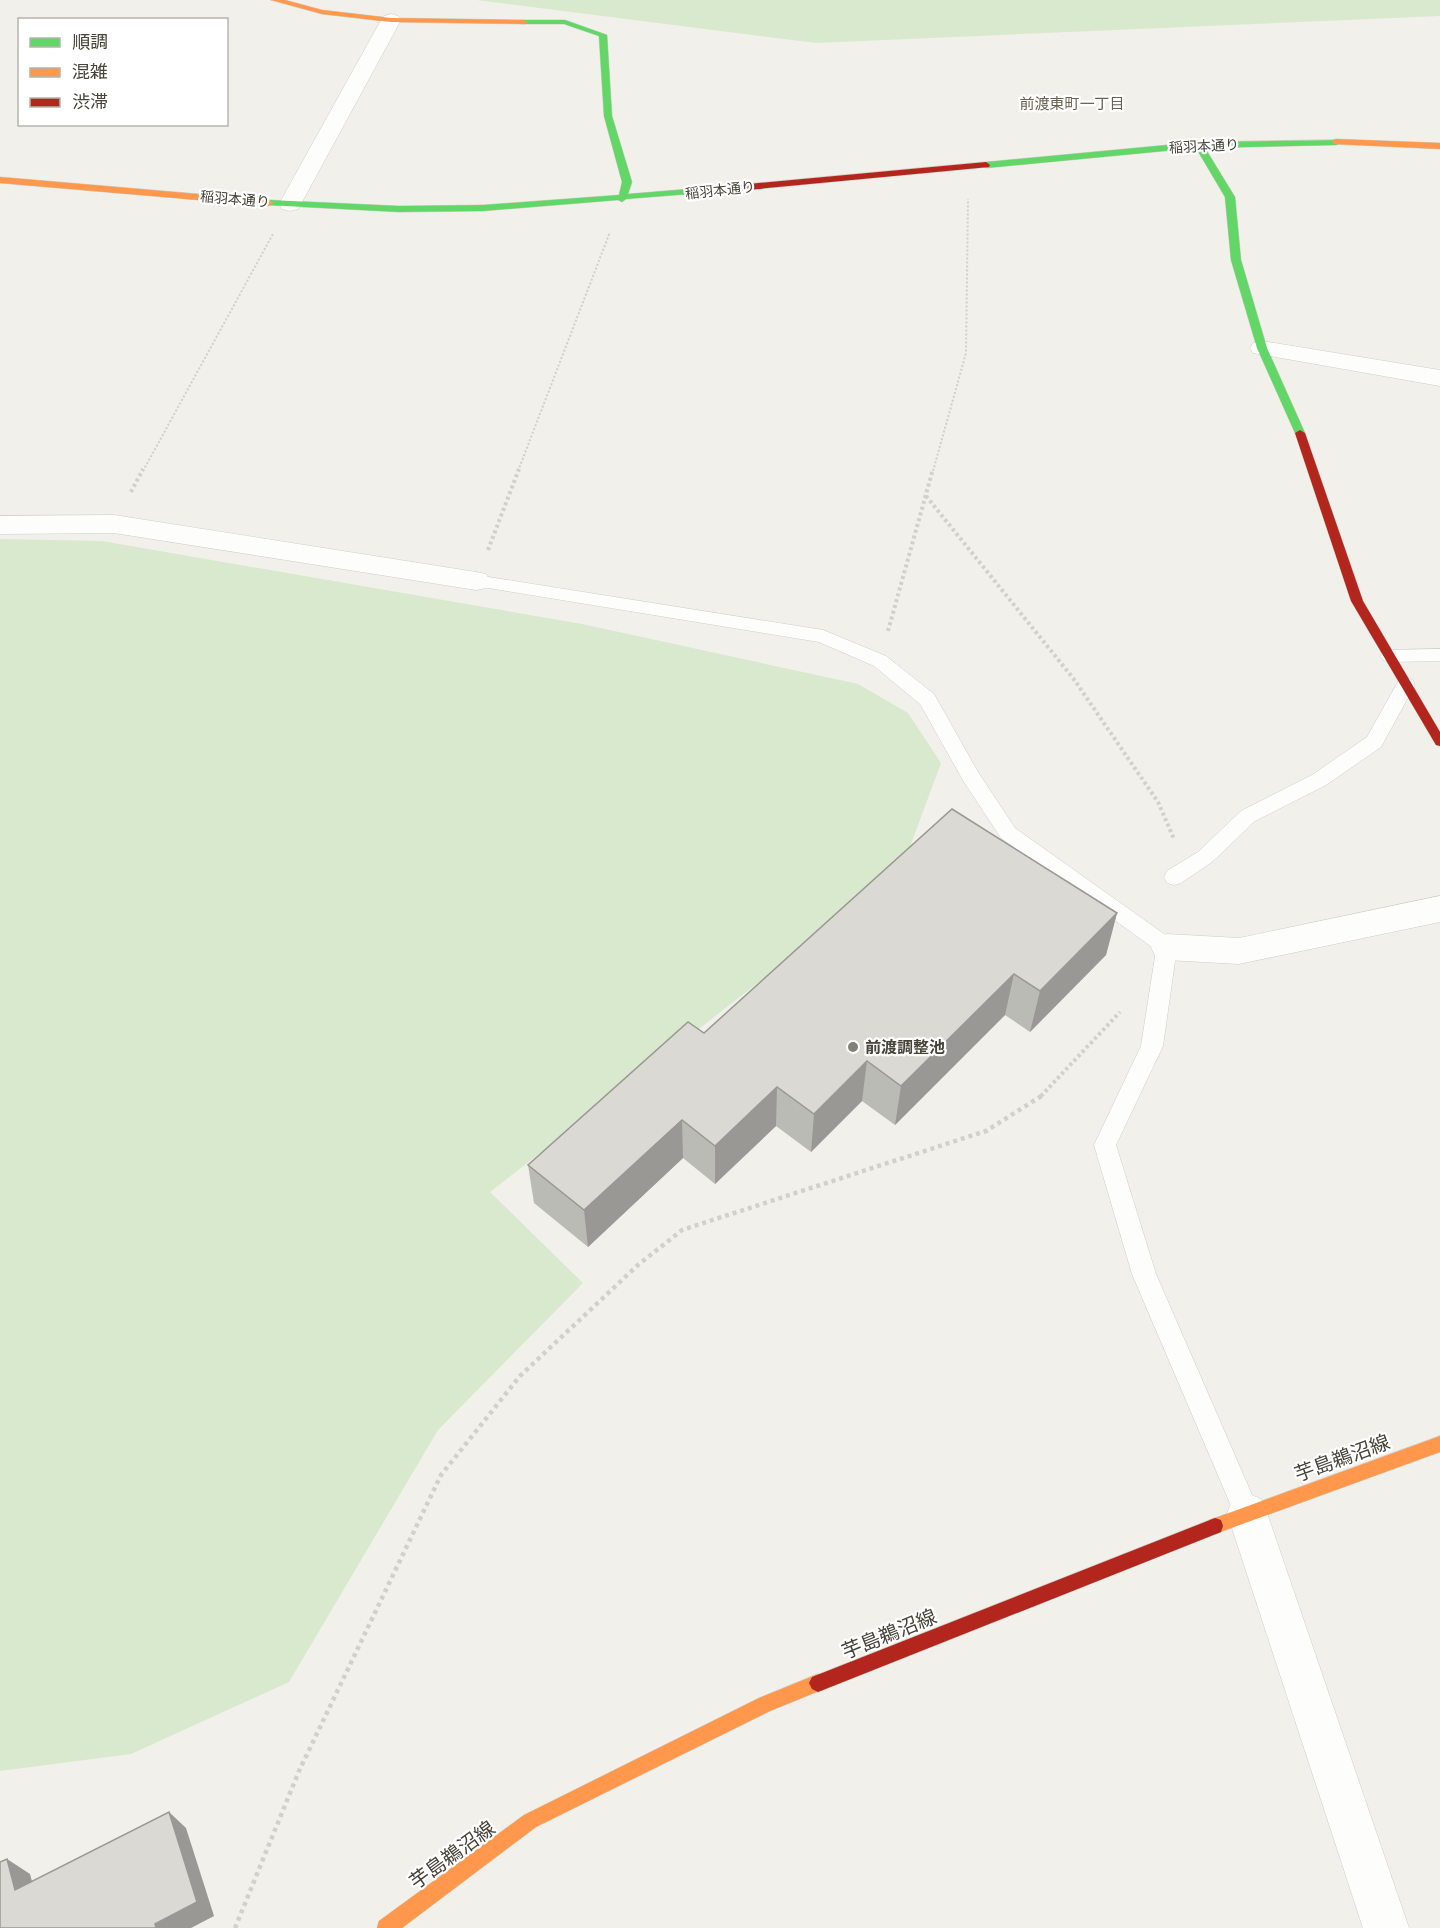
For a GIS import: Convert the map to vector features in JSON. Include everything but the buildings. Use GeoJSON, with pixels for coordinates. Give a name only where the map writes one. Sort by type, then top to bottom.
{"type":"FeatureCollection","features":[{"type":"Feature","properties":{"kind":"street"},"geometry":{"type":"LineString","coordinates":[[275,0],[322,12],[391,20],[565,22],[603,35],[608,116],[627,182],[622,199]]}},
{"type":"Feature","properties":{"kind":"street"},"geometry":{"type":"LineString","coordinates":[[290,204],[391,20]]}},
{"type":"Feature","properties":{"kind":"street","name":"稲羽本通り"},"geometry":{"type":"LineString","coordinates":[[0,180],[290,204],[401,209],[533,206],[1199,145],[1328,142],[1440,146]]}},
{"type":"Feature","properties":{"kind":"street"},"geometry":{"type":"LineString","coordinates":[[1199,145],[1230,197],[1236,260],[1262,348],[1303,440],[1357,601],[1440,742]]}},
{"type":"Feature","properties":{"kind":"street"},"geometry":{"type":"LineString","coordinates":[[1262,348],[1440,378]]}},
{"type":"Feature","properties":{"kind":"street"},"geometry":{"type":"LineString","coordinates":[[0,525],[114,524],[476,581]]}},
{"type":"Feature","properties":{"kind":"street"},"geometry":{"type":"LineString","coordinates":[[1167,947],[1239,951],[1440,909]]}},
{"type":"Feature","properties":{"kind":"street","name":"芋島鵜沼線"},"geometry":{"type":"LineString","coordinates":[[386,1928],[530,1821],[765,1704],[1246,1513],[1440,1444]]}},
{"type":"Feature","properties":{"kind":"street"},"geometry":{"type":"LineString","coordinates":[[1246,1513],[1386,1928]]}},
{"type":"Feature","properties":{"kind":"lane"},"geometry":{"type":"LineString","coordinates":[[476,581],[824,636],[880,661],[927,699],[971,777],[1008,832],[1167,947],[1152,1046],[1105,1145],[1144,1274],[1246,1513]]}},
{"type":"Feature","properties":{"kind":"lane"},"geometry":{"type":"LineString","coordinates":[[1389,656],[1440,654]]}},
{"type":"Feature","properties":{"kind":"lane"},"geometry":{"type":"LineString","coordinates":[[1174,877],[1206,857],[1248,816],[1319,780],[1374,742],[1406,685]]}},
{"type":"Feature","properties":{"kind":"path"},"geometry":{"type":"LineString","coordinates":[[880,661],[966,353],[968,165]]}},
{"type":"Feature","properties":{"kind":"path"},"geometry":{"type":"LineString","coordinates":[[476,581],[622,199]]}},
{"type":"Feature","properties":{"kind":"path"},"geometry":{"type":"LineString","coordinates":[[114,524],[290,204]]}},
{"type":"Feature","properties":{"kind":"path"},"geometry":{"type":"LineString","coordinates":[[926,496],[1073,678],[1158,802],[1177,847],[1174,877]]}},
{"type":"Feature","properties":{"kind":"path"},"geometry":{"type":"LineString","coordinates":[[235,1928],[299,1771],[441,1475],[520,1376],[638,1265],[682,1230],[986,1131],[1038,1100],[1123,1009]]}},
{"type":"Feature","properties":{"kind":"green space"},"geometry":{"type":"Polygon","coordinates":[[[477,0],[1440,0],[1440,16],[816,43],[477,0]]]}},
{"type":"Feature","properties":{"kind":"green space"},"geometry":{"type":"Polygon","coordinates":[[[0,539],[102,541],[582,624],[858,684],[908,713],[941,763],[901,871],[490,1192],[583,1283],[438,1430],[289,1682],[131,1754],[0,1771],[0,539]]]}},
{"type":"Feature","properties":{"kind":"traffic: fast"},"geometry":{"type":"LineString","coordinates":[[524,22],[565,22],[603,35],[608,116],[627,182],[622,199]]}},
{"type":"Feature","properties":{"kind":"traffic: fast"},"geometry":{"type":"LineString","coordinates":[[986,165],[1199,145],[1336,142]]}},
{"type":"Feature","properties":{"kind":"traffic: fast"},"geometry":{"type":"LineString","coordinates":[[1199,145],[1230,197],[1236,260],[1262,348],[1300,433]]}},
{"type":"Feature","properties":{"kind":"traffic: fast"},"geometry":{"type":"LineString","coordinates":[[269,203],[399,209],[483,208],[737,188]]}},
{"type":"Feature","properties":{"kind":"traffic: slow"},"geometry":{"type":"LineString","coordinates":[[275,0],[322,12],[391,20],[524,22]]}},
{"type":"Feature","properties":{"kind":"traffic: slow"},"geometry":{"type":"LineString","coordinates":[[1336,142],[1440,146]]}},
{"type":"Feature","properties":{"kind":"traffic: slow"},"geometry":{"type":"LineString","coordinates":[[0,180],[269,203]]}},
{"type":"Feature","properties":{"kind":"traffic: slow"},"geometry":{"type":"LineString","coordinates":[[1215,1526],[1440,1444]]}},
{"type":"Feature","properties":{"kind":"traffic: slow"},"geometry":{"type":"LineString","coordinates":[[386,1928],[530,1821],[765,1704],[818,1683]]}},
{"type":"Feature","properties":{"kind":"traffic: jam"},"geometry":{"type":"LineString","coordinates":[[737,188],[986,165]]}},
{"type":"Feature","properties":{"kind":"traffic: jam"},"geometry":{"type":"LineString","coordinates":[[1300,433],[1357,601],[1440,742]]}},
{"type":"Feature","properties":{"kind":"traffic: jam"},"geometry":{"type":"LineString","coordinates":[[818,1683],[1215,1526]]}},
{"type":"Feature","properties":{"kind":"place","name":"前渡調整池"},"geometry":{"type":"Point","coordinates":[853,1047]}},
{"type":"Feature","properties":{"kind":"district","name":"前渡東町一丁目"},"geometry":{"type":"Point","coordinates":[1072,104]}}]}
